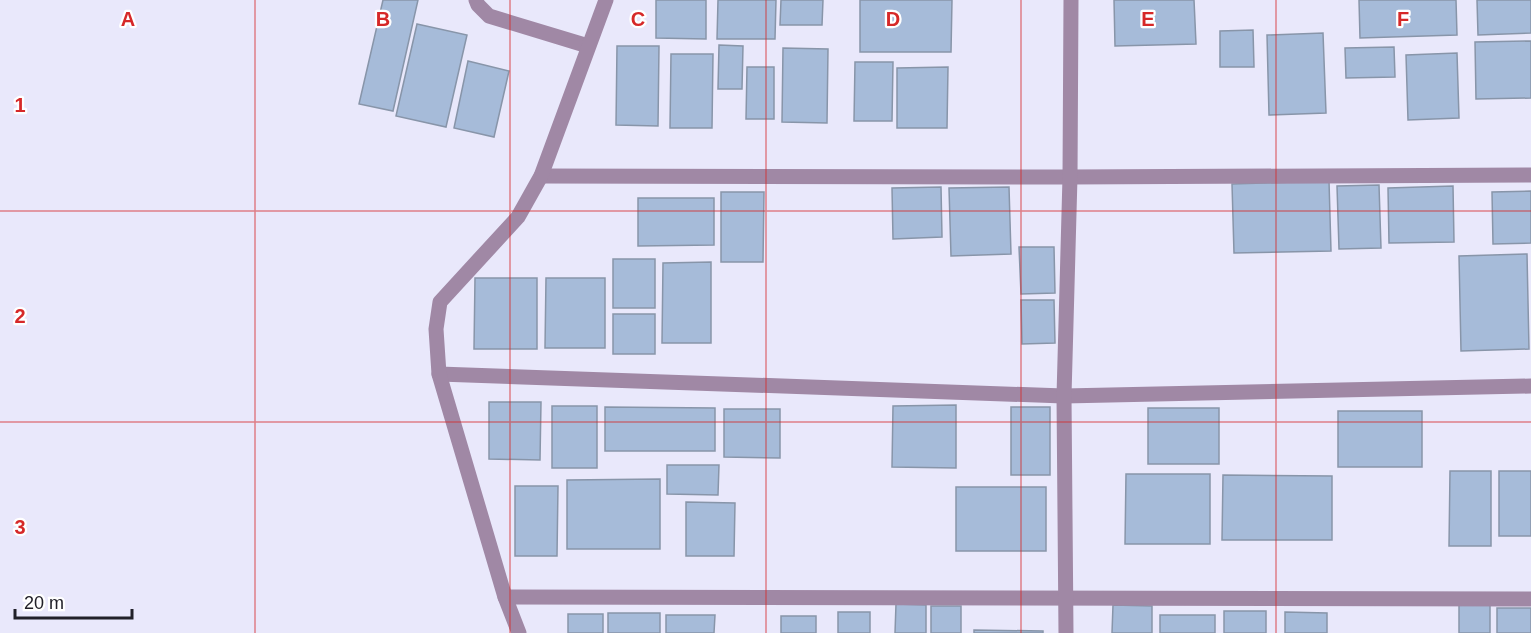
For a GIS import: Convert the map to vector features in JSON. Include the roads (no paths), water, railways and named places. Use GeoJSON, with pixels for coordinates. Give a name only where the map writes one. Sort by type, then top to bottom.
{"type":"FeatureCollection","features":[{"type":"Feature","properties":{"kind":"street"},"geometry":{"type":"LineString","coordinates":[[477,0],[478,5],[489,16],[588,46]]}},
{"type":"Feature","properties":{"kind":"street"},"geometry":{"type":"LineString","coordinates":[[519,633],[505,597],[439,374],[436,329],[440,302],[518,217],[541,176],[606,0]]}},
{"type":"Feature","properties":{"kind":"street"},"geometry":{"type":"LineString","coordinates":[[1065,633],[1064,396],[1070,177],[1071,0]]}},
{"type":"Feature","properties":{"kind":"street"},"geometry":{"type":"LineString","coordinates":[[541,176],[1531,175]]}},
{"type":"Feature","properties":{"kind":"street"},"geometry":{"type":"LineString","coordinates":[[439,374],[1064,396],[1531,386]]}},
{"type":"Feature","properties":{"kind":"street"},"geometry":{"type":"LineString","coordinates":[[505,597],[1531,599]]}}]}
